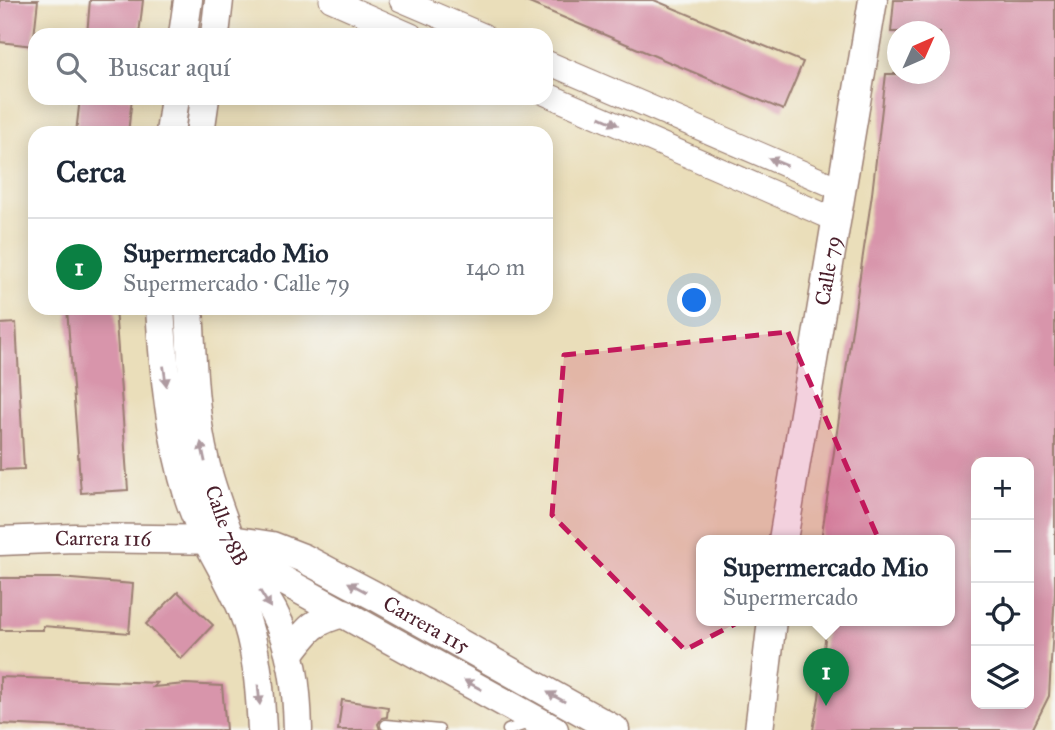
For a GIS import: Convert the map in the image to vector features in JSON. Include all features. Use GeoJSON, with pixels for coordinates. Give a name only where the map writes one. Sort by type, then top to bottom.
{"type":"FeatureCollection","features":[{"type":"Feature","properties":{"kind":"street"},"geometry":{"type":"LineString","coordinates":[[184,28],[188,0]]}},
{"type":"Feature","properties":{"kind":"street"},"geometry":{"type":"LineString","coordinates":[[216,28],[219,0]]}},
{"type":"Feature","properties":{"kind":"street"},"geometry":{"type":"LineString","coordinates":[[331,0],[395,28]]}},
{"type":"Feature","properties":{"kind":"street"},"geometry":{"type":"LineString","coordinates":[[401,0],[467,28]]}},
{"type":"Feature","properties":{"kind":"street","name":"Calle 79"},"geometry":{"type":"LineString","coordinates":[[784,535],[873,0]]}},
{"type":"Feature","properties":{"kind":"street"},"geometry":{"type":"LineString","coordinates":[[553,65],[841,189]]}},
{"type":"Feature","properties":{"kind":"street"},"geometry":{"type":"LineString","coordinates":[[553,97],[836,220]]}},
{"type":"Feature","properties":{"kind":"street"},"geometry":{"type":"LineString","coordinates":[[171,126],[174,105]]}},
{"type":"Feature","properties":{"kind":"street"},"geometry":{"type":"LineString","coordinates":[[201,126],[204,105]]}},
{"type":"Feature","properties":{"kind":"street","name":"Calle 78B"},"geometry":{"type":"LineString","coordinates":[[160,315],[164,364],[178,457],[190,499],[218,540],[237,556],[284,633],[295,683],[298,730]]}},
{"type":"Feature","properties":{"kind":"street","name":"Calle 78B"},"geometry":{"type":"LineString","coordinates":[[189,315],[194,390],[201,440],[213,492],[218,540],[235,596],[247,624],[258,682],[262,730]]}},
{"type":"Feature","properties":{"kind":"street","name":"Carrera 116"},"geometry":{"type":"LineString","coordinates":[[0,541],[74,538],[218,540]]}},
{"type":"Feature","properties":{"kind":"street","name":"Carrera 115"},"geometry":{"type":"LineString","coordinates":[[218,540],[286,582],[545,725]]}},
{"type":"Feature","properties":{"kind":"street","name":"Carrera 115"},"geometry":{"type":"LineString","coordinates":[[218,540],[272,545],[303,558],[615,730]]}},
{"type":"Feature","properties":{"kind":"street"},"geometry":{"type":"LineString","coordinates":[[290,653],[318,621],[344,613]]}},
{"type":"Feature","properties":{"kind":"street"},"geometry":{"type":"LineString","coordinates":[[759,730],[771,626]]}},
{"type":"Feature","properties":{"kind":"lane"},"geometry":{"type":"LineString","coordinates":[[386,725],[439,730]]}},
{"type":"Feature","properties":{"kind":"lane"},"geometry":{"type":"LineString","coordinates":[[508,730],[545,725]]}},
{"type":"Feature","properties":{"kind":"highlighted area"},"geometry":{"type":"Polygon","coordinates":[[[788,332],[882,547],[685,650],[552,515],[564,355],[788,332]]]}},
{"type":"Feature","properties":{"kind":"building"},"geometry":{"type":"Polygon","coordinates":[[[0,0],[38,0],[35,28],[28,28],[28,45],[0,42],[0,0]]]}},
{"type":"Feature","properties":{"kind":"building"},"geometry":{"type":"Polygon","coordinates":[[[90,0],[143,0],[140,28],[88,28],[90,0]]]}},
{"type":"Feature","properties":{"kind":"building"},"geometry":{"type":"Polygon","coordinates":[[[522,0],[654,0],[803,62],[783,110],[522,0]]]}},
{"type":"Feature","properties":{"kind":"building"},"geometry":{"type":"Polygon","coordinates":[[[894,0],[1055,0],[1055,592],[1049,696],[1032,730],[813,730],[826,626],[955,626],[955,535],[822,535],[872,194],[886,74],[887,84],[950,84],[950,21],[892,21],[894,0]]]}},
{"type":"Feature","properties":{"kind":"building"},"geometry":{"type":"Polygon","coordinates":[[[79,105],[131,105],[129,126],[77,126],[79,105]]]}},
{"type":"Feature","properties":{"kind":"building"},"geometry":{"type":"Polygon","coordinates":[[[68,315],[116,315],[128,490],[81,493],[68,315]]]}},
{"type":"Feature","properties":{"kind":"building"},"geometry":{"type":"Polygon","coordinates":[[[16,323],[24,469],[0,470],[0,324],[16,323]]]}},
{"type":"Feature","properties":{"kind":"building"},"geometry":{"type":"Polygon","coordinates":[[[0,578],[59,578],[133,584],[129,633],[43,626],[43,630],[0,630],[0,578]]]}},
{"type":"Feature","properties":{"kind":"building"},"geometry":{"type":"Polygon","coordinates":[[[178,592],[213,625],[181,659],[146,624],[178,592]]]}},
{"type":"Feature","properties":{"kind":"building"},"geometry":{"type":"Polygon","coordinates":[[[0,677],[157,683],[153,687],[186,684],[222,686],[226,730],[130,730],[0,724],[0,677]]]}},
{"type":"Feature","properties":{"kind":"building"},"geometry":{"type":"Polygon","coordinates":[[[342,700],[388,707],[387,717],[382,718],[378,724],[380,730],[338,730],[342,700]]]}},
{"type":"Feature","properties":{"kind":"place","name":"Supermercado Mio"},"geometry":{"type":"Point","coordinates":[826,706]}}]}
